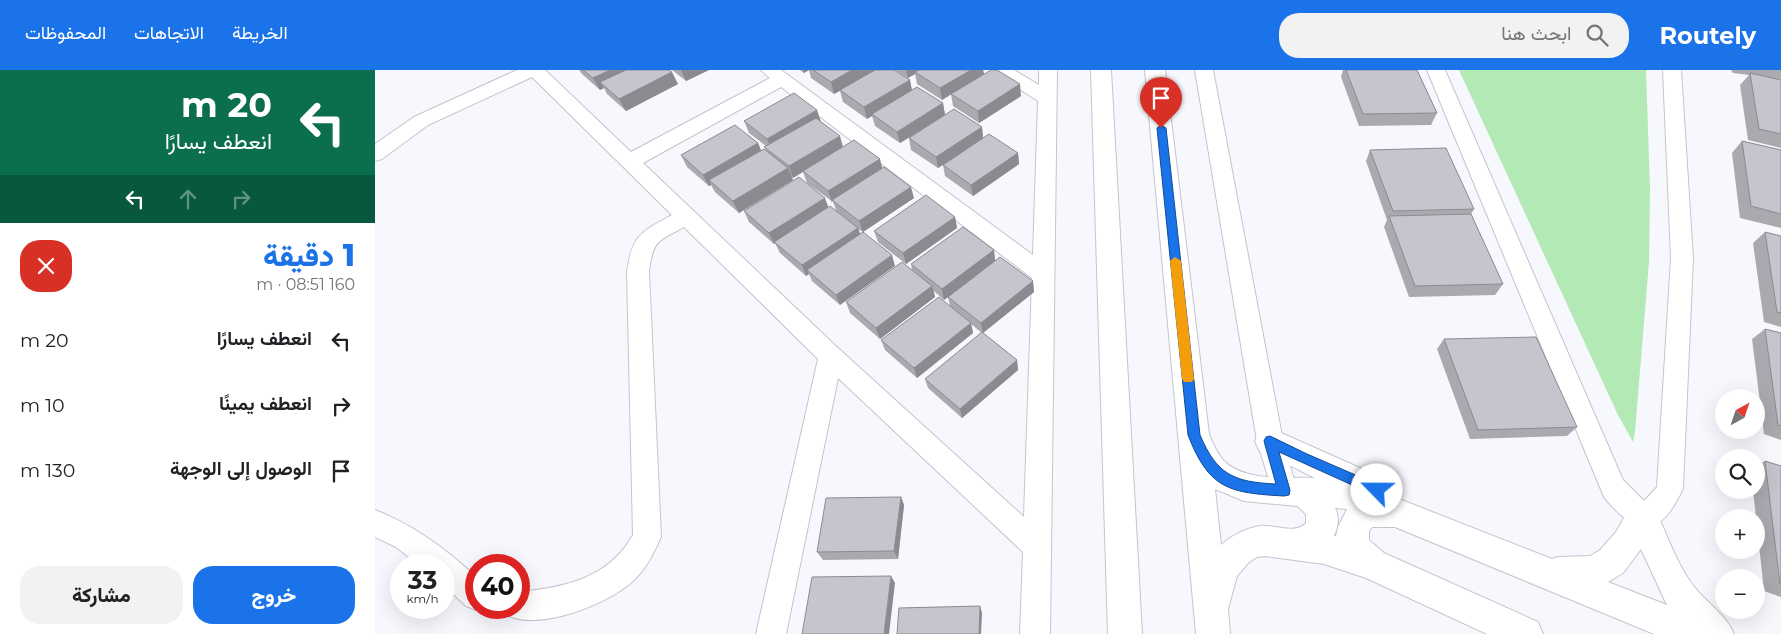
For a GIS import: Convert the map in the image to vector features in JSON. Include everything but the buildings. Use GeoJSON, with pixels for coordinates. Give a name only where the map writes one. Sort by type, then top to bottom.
{"type":"FeatureCollection","features":[{"type":"Feature","properties":{"kind":"street"},"geometry":{"type":"LineString","coordinates":[[375,154],[421,121],[533,70],[831,356],[1037,547]]}},
{"type":"Feature","properties":{"kind":"street"},"geometry":{"type":"LineString","coordinates":[[1002,70],[1048,99]]}},
{"type":"Feature","properties":{"kind":"street"},"geometry":{"type":"LineString","coordinates":[[1035,634],[1048,70]]}},
{"type":"Feature","properties":{"kind":"street"},"geometry":{"type":"LineString","coordinates":[[1101,70],[1125,634]]}},
{"type":"Feature","properties":{"kind":"street"},"geometry":{"type":"LineString","coordinates":[[1155,70],[1212,624]]}},
{"type":"Feature","properties":{"kind":"street"},"geometry":{"type":"LineString","coordinates":[[1205,70],[1270,441],[1292,491],[1311,497],[1323,512],[1322,529],[1317,536],[1311,540],[1295,544]]}},
{"type":"Feature","properties":{"kind":"street"},"geometry":{"type":"LineString","coordinates":[[1435,70],[1613,488],[1622,500],[1642,515],[1678,595],[1692,614],[1717,634]]}},
{"type":"Feature","properties":{"kind":"street"},"geometry":{"type":"LineString","coordinates":[[1642,515],[1651,514],[1659,508],[1670,488],[1682,258],[1672,70]]}},
{"type":"Feature","properties":{"kind":"street"},"geometry":{"type":"LineString","coordinates":[[630,162],[776,74],[1043,274]]}},
{"type":"Feature","properties":{"kind":"street"},"geometry":{"type":"LineString","coordinates":[[530,605],[559,601],[584,594],[608,583],[621,575],[633,561],[647,537],[638,272],[641,250],[652,235],[686,216]]}},
{"type":"Feature","properties":{"kind":"street"},"geometry":{"type":"LineString","coordinates":[[771,634],[831,356]]}},
{"type":"Feature","properties":{"kind":"street"},"geometry":{"type":"LineString","coordinates":[[1194,435],[1202,454],[1219,476],[1233,483],[1255,489],[1343,494],[1398,513],[1696,634]]}},
{"type":"Feature","properties":{"kind":"street"},"geometry":{"type":"LineString","coordinates":[[1270,441],[1302,458],[1395,498],[1488,549]]}},
{"type":"Feature","properties":{"kind":"street"},"geometry":{"type":"LineString","coordinates":[[1372,564],[1358,553],[1352,542],[1353,529],[1357,520],[1367,513],[1398,513]]}},
{"type":"Feature","properties":{"kind":"street"},"geometry":{"type":"LineString","coordinates":[[1546,572],[1586,574],[1599,571],[1619,554],[1642,515]]}},
{"type":"Feature","properties":{"kind":"street"},"geometry":{"type":"LineString","coordinates":[[375,523],[406,538],[427,554]]}},
{"type":"Feature","properties":{"kind":"street"},"geometry":{"type":"LineString","coordinates":[[1212,624],[1223,570],[1231,555],[1249,545],[1262,541],[1323,548],[1372,564],[1526,634]]}},
{"type":"Feature","properties":{"kind":"street"},"geometry":{"type":"LineString","coordinates":[[455,577],[465,586]]}},
{"type":"Feature","properties":{"kind":"green space"},"geometry":{"type":"Polygon","coordinates":[[[1459,70],[1646,70],[1650,189],[1649,262],[1633,442],[1618,415],[1459,70]]]}},
{"type":"Feature","properties":{"kind":"slow traffic"},"geometry":{"type":"LineString","coordinates":[[1175,261],[1188,379]]}},
{"type":"Feature","properties":{"kind":"route"},"geometry":{"type":"LineString","coordinates":[[1161,128],[1194,435],[1202,454],[1219,476],[1233,483],[1255,489],[1284,490],[1270,441],[1302,458],[1377,490]]}}]}
